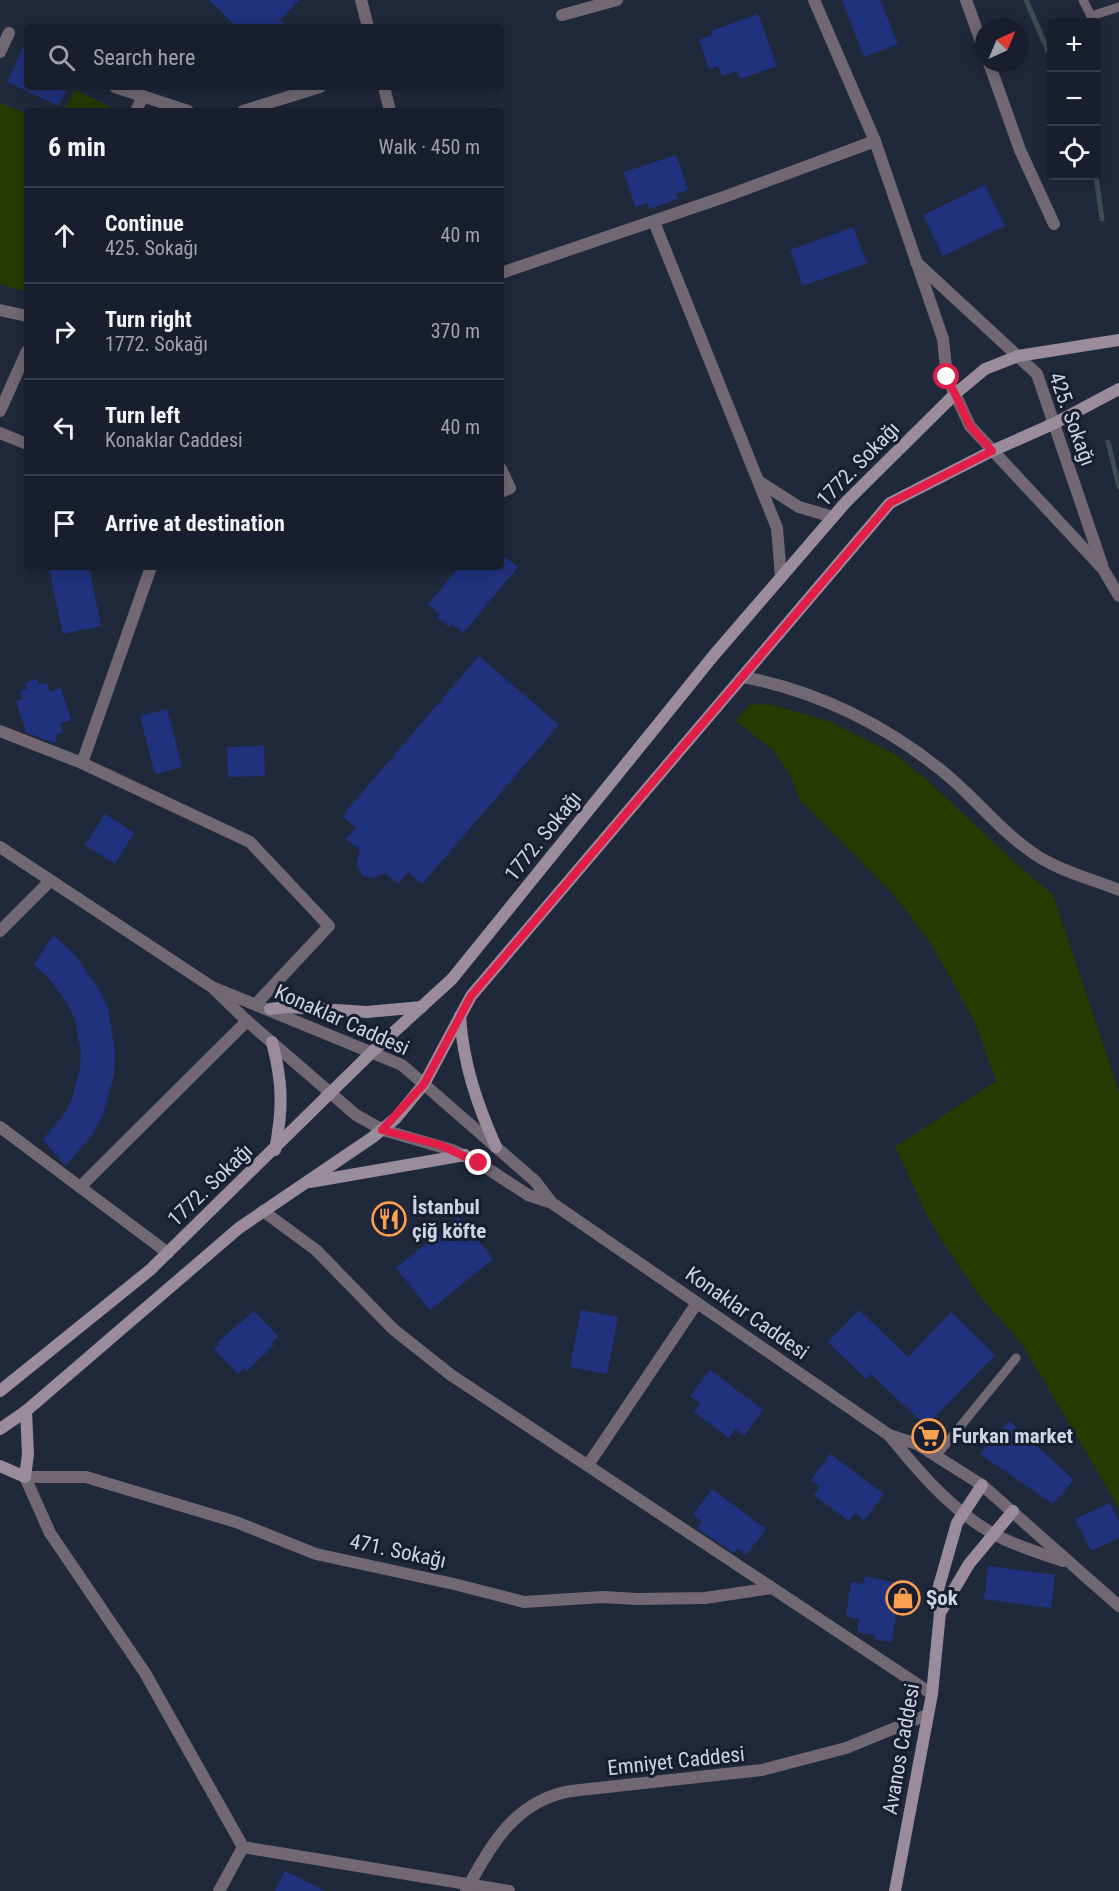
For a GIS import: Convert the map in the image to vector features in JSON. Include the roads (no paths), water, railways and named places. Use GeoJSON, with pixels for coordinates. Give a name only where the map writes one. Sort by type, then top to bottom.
{"type":"FeatureCollection","features":[{"type":"Feature","properties":{"kind":"street"},"geometry":{"type":"LineString","coordinates":[[361,0],[367,24]]}},
{"type":"Feature","properties":{"kind":"street"},"geometry":{"type":"LineString","coordinates":[[562,15],[617,0]]}},
{"type":"Feature","properties":{"kind":"street","name":"425. Sokağı"},"geometry":{"type":"LineString","coordinates":[[814,0],[875,141],[913,259],[943,339],[947,377],[970,426],[1103,569]]}},
{"type":"Feature","properties":{"kind":"street"},"geometry":{"type":"LineString","coordinates":[[966,0],[975,25]]}},
{"type":"Feature","properties":{"kind":"street"},"geometry":{"type":"LineString","coordinates":[[0,52],[9,33]]}},
{"type":"Feature","properties":{"kind":"street"},"geometry":{"type":"LineString","coordinates":[[992,72],[1020,150],[1054,224]]}},
{"type":"Feature","properties":{"kind":"street"},"geometry":{"type":"LineString","coordinates":[[124,90],[179,108]]}},
{"type":"Feature","properties":{"kind":"street"},"geometry":{"type":"LineString","coordinates":[[253,108],[310,90]]}},
{"type":"Feature","properties":{"kind":"street"},"geometry":{"type":"LineString","coordinates":[[385,90],[389,108]]}},
{"type":"Feature","properties":{"kind":"street"},"geometry":{"type":"LineString","coordinates":[[137,108],[143,96]]}},
{"type":"Feature","properties":{"kind":"street"},"geometry":{"type":"LineString","coordinates":[[504,272],[654,222],[875,141]]}},
{"type":"Feature","properties":{"kind":"street"},"geometry":{"type":"LineString","coordinates":[[654,222],[777,528],[781,577]]}},
{"type":"Feature","properties":{"kind":"street","name":"425. Sokağı"},"geometry":{"type":"LineString","coordinates":[[913,259],[1037,374],[1103,569],[1119,596]]}},
{"type":"Feature","properties":{"kind":"street"},"geometry":{"type":"LineString","coordinates":[[0,310],[24,315]]}},
{"type":"Feature","properties":{"kind":"street","name":"1772. Sokağı"},"geometry":{"type":"LineString","coordinates":[[0,1391],[168,1253],[373,1052],[452,979],[714,655],[781,577],[833,518],[955,394],[985,369],[1018,356],[1119,340]]}},
{"type":"Feature","properties":{"kind":"street"},"geometry":{"type":"LineString","coordinates":[[0,411],[24,358]]}},
{"type":"Feature","properties":{"kind":"street"},"geometry":{"type":"LineString","coordinates":[[0,1429],[26,1411],[239,1228],[382,1130],[424,1084],[471,996],[890,503],[992,451],[1055,423],[1119,389]]}},
{"type":"Feature","properties":{"kind":"street"},"geometry":{"type":"LineString","coordinates":[[0,433],[24,443]]}},
{"type":"Feature","properties":{"kind":"street"},"geometry":{"type":"LineString","coordinates":[[504,475],[510,488],[504,491]]}},
{"type":"Feature","properties":{"kind":"street"},"geometry":{"type":"LineString","coordinates":[[760,482],[799,507],[833,518]]}},
{"type":"Feature","properties":{"kind":"street"},"geometry":{"type":"LineString","coordinates":[[82,763],[150,570]]}},
{"type":"Feature","properties":{"kind":"street"},"geometry":{"type":"LineString","coordinates":[[743,677],[776,683],[819,699],[874,725],[947,775],[1039,857],[1119,890]]}},
{"type":"Feature","properties":{"kind":"street"},"geometry":{"type":"LineString","coordinates":[[0,732],[82,763],[250,842],[329,926],[256,1004]]}},
{"type":"Feature","properties":{"kind":"street","name":"Konaklar Caddesi"},"geometry":{"type":"LineString","coordinates":[[0,847],[212,987],[247,1021],[356,1115],[382,1130],[440,1145],[465,1155],[528,1195],[552,1203],[889,1435],[909,1460],[962,1511],[994,1535],[1067,1562]]}},
{"type":"Feature","properties":{"kind":"street"},"geometry":{"type":"LineString","coordinates":[[0,931],[50,881]]}},
{"type":"Feature","properties":{"kind":"street","name":"Konaklar Caddesi"},"geometry":{"type":"LineString","coordinates":[[212,987],[402,1065],[535,1181],[552,1203]]}},
{"type":"Feature","properties":{"kind":"street"},"geometry":{"type":"LineString","coordinates":[[270,1009],[287,1007],[367,1012],[422,1007]]}},
{"type":"Feature","properties":{"kind":"street"},"geometry":{"type":"LineString","coordinates":[[460,1016],[462,1049],[469,1078],[496,1147]]}},
{"type":"Feature","properties":{"kind":"street"},"geometry":{"type":"LineString","coordinates":[[80,1187],[247,1021]]}},
{"type":"Feature","properties":{"kind":"street"},"geometry":{"type":"LineString","coordinates":[[272,1042],[282,1091],[282,1114],[275,1150]]}},
{"type":"Feature","properties":{"kind":"street"},"geometry":{"type":"LineString","coordinates":[[0,1126],[168,1253]]}},
{"type":"Feature","properties":{"kind":"street"},"geometry":{"type":"LineString","coordinates":[[303,1184],[465,1155]]}},
{"type":"Feature","properties":{"kind":"street"},"geometry":{"type":"LineString","coordinates":[[263,1211],[316,1250],[366,1304],[422,1353],[932,1694]]}},
{"type":"Feature","properties":{"kind":"street"},"geometry":{"type":"LineString","coordinates":[[588,1465],[698,1303]]}},
{"type":"Feature","properties":{"kind":"street"},"geometry":{"type":"LineString","coordinates":[[26,1411],[28,1454],[25,1477],[50,1533],[145,1673],[243,1847]]}},
{"type":"Feature","properties":{"kind":"street","name":"Konaklar Caddesi"},"geometry":{"type":"LineString","coordinates":[[889,1435],[917,1444],[982,1485],[1119,1606]]}},
{"type":"Feature","properties":{"kind":"street"},"geometry":{"type":"LineString","coordinates":[[0,1466],[25,1477]]}},
{"type":"Feature","properties":{"kind":"street","name":"471. Sokağı"},"geometry":{"type":"LineString","coordinates":[[25,1477],[86,1477],[236,1522],[316,1554],[524,1602],[603,1597],[705,1598],[772,1588]]}},
{"type":"Feature","properties":{"kind":"street","name":"Avanos Caddesi"},"geometry":{"type":"LineString","coordinates":[[895,1891],[932,1694],[940,1613],[937,1593],[952,1535],[962,1511],[982,1485]]}},
{"type":"Feature","properties":{"kind":"street","name":"Avanos Caddesi"},"geometry":{"type":"LineString","coordinates":[[940,1613],[969,1564],[1013,1511]]}},
{"type":"Feature","properties":{"kind":"street","name":"Emniyet Caddesi"},"geometry":{"type":"LineString","coordinates":[[468,1888],[510,1822],[524,1809],[546,1797],[571,1791],[762,1770],[846,1748],[927,1715]]}},
{"type":"Feature","properties":{"kind":"street"},"geometry":{"type":"LineString","coordinates":[[243,1847],[468,1888],[509,1891]]}},
{"type":"Feature","properties":{"kind":"street"},"geometry":{"type":"LineString","coordinates":[[219,1891],[243,1847]]}},
{"type":"Feature","properties":{"kind":"lane"},"geometry":{"type":"LineString","coordinates":[[1083,0],[1091,16],[1119,7]]}},
{"type":"Feature","properties":{"kind":"lane"},"geometry":{"type":"LineString","coordinates":[[937,1455],[1016,1358]]}},
{"type":"Feature","properties":{"kind":"waterway"},"geometry":{"type":"LineString","coordinates":[[1026,0],[1047,48]]}},
{"type":"Feature","properties":{"kind":"waterway"},"geometry":{"type":"LineString","coordinates":[[1097,180],[1102,219]]}},
{"type":"Feature","properties":{"kind":"waterway"},"geometry":{"type":"LineString","coordinates":[[1108,442],[1119,487]]}},
{"type":"Feature","properties":{"kind":"place","name":"İstanbul çiğ köfte"},"geometry":{"type":"Point","coordinates":[389,1219]}},
{"type":"Feature","properties":{"kind":"place","name":"Furkan market"},"geometry":{"type":"Point","coordinates":[929,1436]}},
{"type":"Feature","properties":{"kind":"place","name":"Şok"},"geometry":{"type":"Point","coordinates":[903,1598]}}]}
